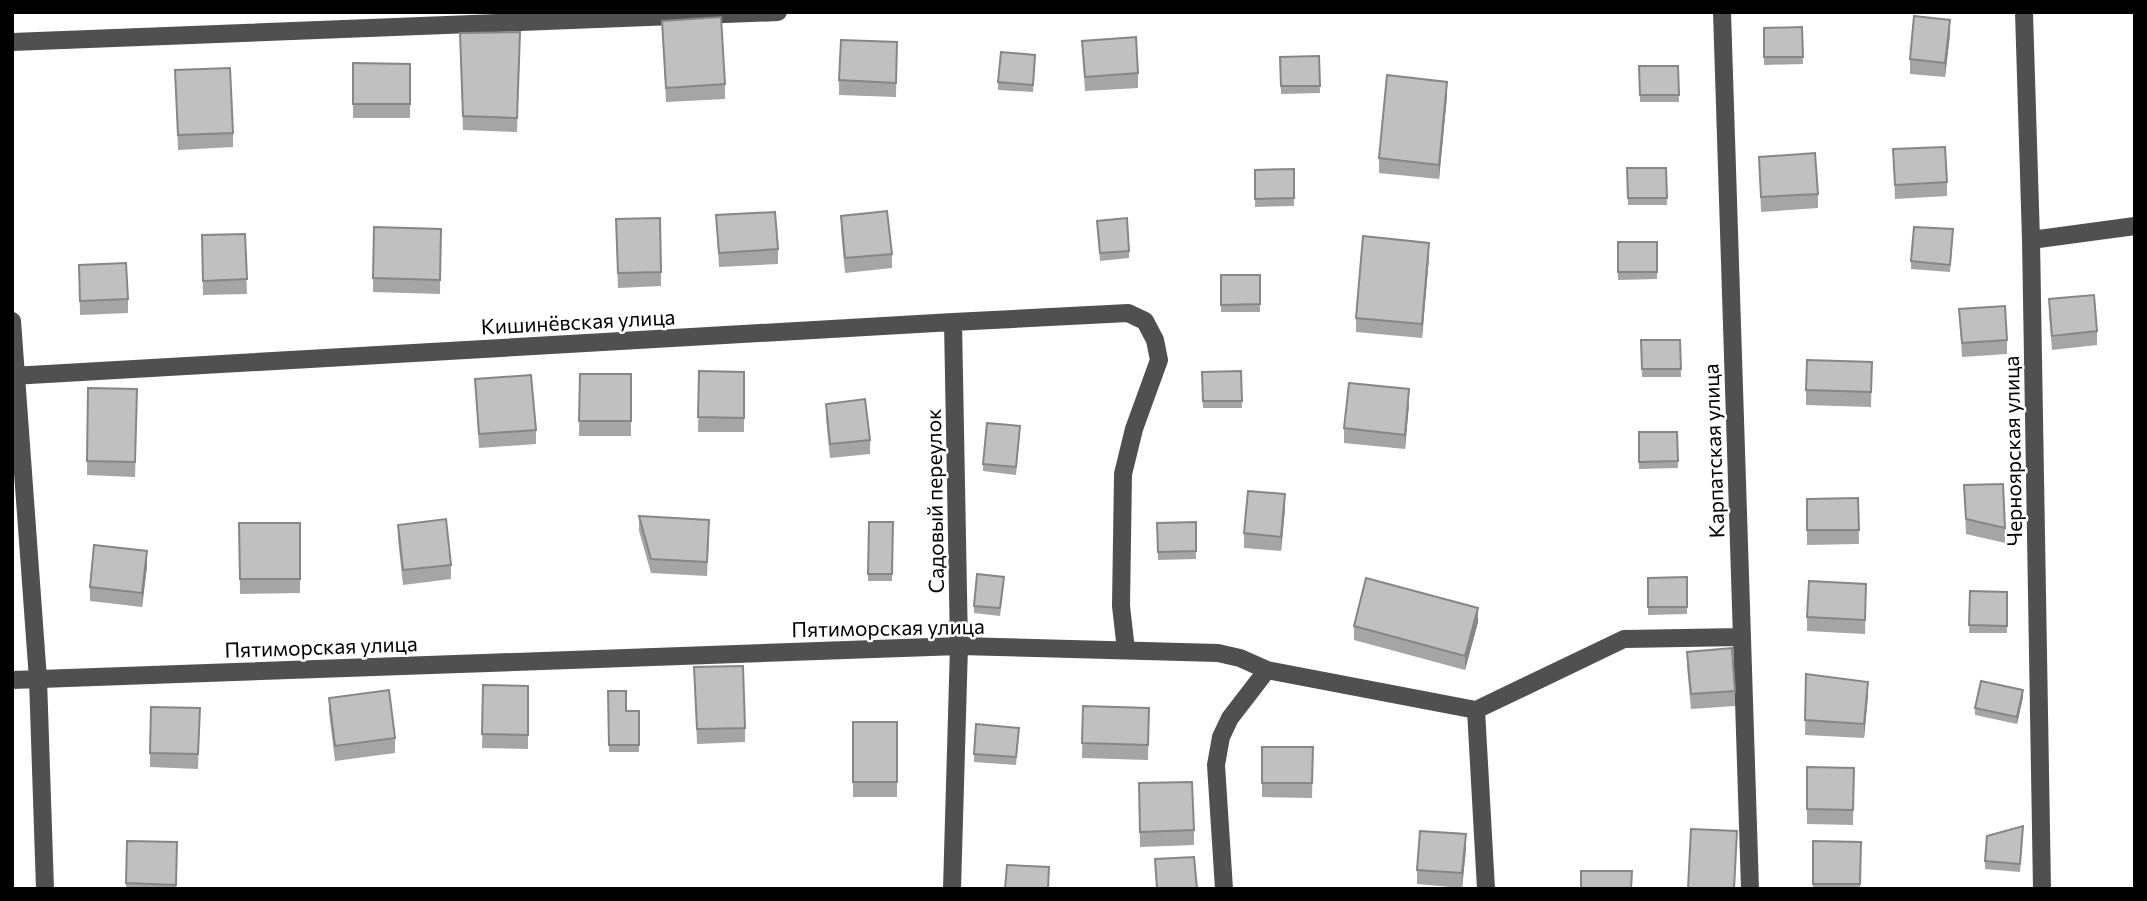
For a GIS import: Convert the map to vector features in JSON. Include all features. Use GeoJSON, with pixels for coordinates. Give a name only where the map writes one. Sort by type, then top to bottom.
{"type":"FeatureCollection","features":[{"type":"Feature","properties":{"kind":"street"},"geometry":{"type":"LineString","coordinates":[[12,41],[778,12]]}},
{"type":"Feature","properties":{"kind":"street","name":"Карпатская улица"},"geometry":{"type":"LineString","coordinates":[[1721,12],[1750,889]]}},
{"type":"Feature","properties":{"kind":"street","name":"Черноярская улица"},"geometry":{"type":"LineString","coordinates":[[2024,12],[2031,240],[2042,889]]}},
{"type":"Feature","properties":{"kind":"street"},"geometry":{"type":"LineString","coordinates":[[2031,240],[2135,226]]}},
{"type":"Feature","properties":{"kind":"street","name":"Кишинёвская улица"},"geometry":{"type":"LineString","coordinates":[[14,376],[1128,313],[1145,320],[1155,340],[1159,360],[1134,429],[1123,474],[1121,606],[1126,650]]}},
{"type":"Feature","properties":{"kind":"street"},"geometry":{"type":"LineString","coordinates":[[12,321],[38,679],[45,889]]}},
{"type":"Feature","properties":{"kind":"street","name":"Садовый переулок"},"geometry":{"type":"LineString","coordinates":[[952,889],[959,646],[953,322]]}},
{"type":"Feature","properties":{"kind":"street"},"geometry":{"type":"LineString","coordinates":[[1486,889],[1476,710],[1624,639],[1742,637]]}},
{"type":"Feature","properties":{"kind":"street","name":"Пятиморская улица"},"geometry":{"type":"LineString","coordinates":[[12,680],[959,646],[1218,653],[1240,657],[1267,670],[1476,710]]}},
{"type":"Feature","properties":{"kind":"street"},"geometry":{"type":"LineString","coordinates":[[1224,889],[1216,765],[1221,737],[1230,718],[1267,670]]}},
{"type":"Feature","properties":{"kind":"building"},"geometry":{"type":"Polygon","coordinates":[[[1914,16],[1950,20],[1945,63],[1910,59],[1914,16]]]}},
{"type":"Feature","properties":{"kind":"building"},"geometry":{"type":"Polygon","coordinates":[[[721,17],[725,84],[666,88],[662,21],[721,17]]]}},
{"type":"Feature","properties":{"kind":"building"},"geometry":{"type":"Polygon","coordinates":[[[1802,27],[1803,57],[1764,57],[1764,28],[1802,27]]]}},
{"type":"Feature","properties":{"kind":"building"},"geometry":{"type":"Polygon","coordinates":[[[520,32],[517,118],[463,116],[460,33],[520,32]]]}},
{"type":"Feature","properties":{"kind":"building"},"geometry":{"type":"Polygon","coordinates":[[[1136,37],[1138,73],[1085,77],[1082,41],[1136,37]]]}},
{"type":"Feature","properties":{"kind":"building"},"geometry":{"type":"Polygon","coordinates":[[[841,40],[897,42],[896,83],[839,80],[841,40]]]}},
{"type":"Feature","properties":{"kind":"building"},"geometry":{"type":"Polygon","coordinates":[[[1001,52],[1035,55],[1033,85],[998,82],[1001,52]]]}},
{"type":"Feature","properties":{"kind":"building"},"geometry":{"type":"Polygon","coordinates":[[[1319,56],[1320,86],[1281,86],[1280,57],[1319,56]]]}},
{"type":"Feature","properties":{"kind":"building"},"geometry":{"type":"Polygon","coordinates":[[[353,63],[410,64],[410,104],[353,104],[353,63]]]}},
{"type":"Feature","properties":{"kind":"building"},"geometry":{"type":"Polygon","coordinates":[[[1639,66],[1678,66],[1679,95],[1640,95],[1639,66]]]}},
{"type":"Feature","properties":{"kind":"building"},"geometry":{"type":"Polygon","coordinates":[[[230,68],[233,133],[178,135],[175,70],[230,68]]]}},
{"type":"Feature","properties":{"kind":"building"},"geometry":{"type":"Polygon","coordinates":[[[1387,75],[1447,82],[1439,165],[1379,158],[1387,75]]]}},
{"type":"Feature","properties":{"kind":"building"},"geometry":{"type":"Polygon","coordinates":[[[1945,147],[1947,182],[1895,185],[1893,149],[1945,147]]]}},
{"type":"Feature","properties":{"kind":"building"},"geometry":{"type":"Polygon","coordinates":[[[1815,153],[1818,194],[1761,197],[1759,157],[1815,153]]]}},
{"type":"Feature","properties":{"kind":"building"},"geometry":{"type":"Polygon","coordinates":[[[1627,168],[1666,168],[1667,198],[1628,198],[1627,168]]]}},
{"type":"Feature","properties":{"kind":"building"},"geometry":{"type":"Polygon","coordinates":[[[1294,169],[1294,198],[1255,199],[1255,170],[1294,169]]]}},
{"type":"Feature","properties":{"kind":"building"},"geometry":{"type":"Polygon","coordinates":[[[887,211],[892,254],[845,258],[841,216],[887,211]]]}},
{"type":"Feature","properties":{"kind":"building"},"geometry":{"type":"Polygon","coordinates":[[[775,212],[778,249],[719,253],[716,215],[775,212]]]}},
{"type":"Feature","properties":{"kind":"building"},"geometry":{"type":"Polygon","coordinates":[[[660,218],[661,272],[618,273],[616,219],[660,218]]]}},
{"type":"Feature","properties":{"kind":"building"},"geometry":{"type":"Polygon","coordinates":[[[1127,218],[1129,251],[1100,253],[1097,221],[1127,218]]]}},
{"type":"Feature","properties":{"kind":"building"},"geometry":{"type":"Polygon","coordinates":[[[374,227],[441,229],[440,280],[373,278],[374,227]]]}},
{"type":"Feature","properties":{"kind":"building"},"geometry":{"type":"Polygon","coordinates":[[[1914,227],[1953,229],[1950,265],[1911,261],[1914,227]]]}},
{"type":"Feature","properties":{"kind":"building"},"geometry":{"type":"Polygon","coordinates":[[[245,234],[247,279],[203,281],[202,235],[245,234]]]}},
{"type":"Feature","properties":{"kind":"building"},"geometry":{"type":"Polygon","coordinates":[[[1363,236],[1429,243],[1422,324],[1356,318],[1363,236]]]}},
{"type":"Feature","properties":{"kind":"building"},"geometry":{"type":"Polygon","coordinates":[[[1618,242],[1657,242],[1657,272],[1618,272],[1618,242]]]}},
{"type":"Feature","properties":{"kind":"building"},"geometry":{"type":"Polygon","coordinates":[[[126,263],[128,299],[80,301],[79,265],[126,263]]]}},
{"type":"Feature","properties":{"kind":"building"},"geometry":{"type":"Polygon","coordinates":[[[1221,275],[1260,275],[1260,304],[1221,305],[1221,275]]]}},
{"type":"Feature","properties":{"kind":"building"},"geometry":{"type":"Polygon","coordinates":[[[2094,295],[2097,331],[2052,336],[2049,299],[2094,295]]]}},
{"type":"Feature","properties":{"kind":"building"},"geometry":{"type":"Polygon","coordinates":[[[2005,306],[2007,340],[1962,343],[1959,309],[2005,306]]]}},
{"type":"Feature","properties":{"kind":"building"},"geometry":{"type":"Polygon","coordinates":[[[1641,340],[1680,340],[1681,369],[1642,369],[1641,340]]]}},
{"type":"Feature","properties":{"kind":"building"},"geometry":{"type":"Polygon","coordinates":[[[1807,360],[1872,362],[1871,392],[1806,390],[1807,360]]]}},
{"type":"Feature","properties":{"kind":"building"},"geometry":{"type":"Polygon","coordinates":[[[699,371],[744,372],[744,418],[698,417],[699,371]]]}},
{"type":"Feature","properties":{"kind":"building"},"geometry":{"type":"Polygon","coordinates":[[[1241,371],[1242,401],[1203,401],[1202,372],[1241,371]]]}},
{"type":"Feature","properties":{"kind":"building"},"geometry":{"type":"Polygon","coordinates":[[[580,374],[631,374],[631,421],[579,421],[580,374]]]}},
{"type":"Feature","properties":{"kind":"building"},"geometry":{"type":"Polygon","coordinates":[[[531,375],[536,430],[479,434],[475,379],[531,375]]]}},
{"type":"Feature","properties":{"kind":"building"},"geometry":{"type":"Polygon","coordinates":[[[1349,383],[1409,389],[1405,435],[1344,428],[1349,383]]]}},
{"type":"Feature","properties":{"kind":"building"},"geometry":{"type":"Polygon","coordinates":[[[88,388],[137,389],[135,462],[87,461],[88,388]]]}},
{"type":"Feature","properties":{"kind":"building"},"geometry":{"type":"Polygon","coordinates":[[[865,399],[870,440],[830,444],[826,404],[865,399]]]}},
{"type":"Feature","properties":{"kind":"building"},"geometry":{"type":"Polygon","coordinates":[[[987,423],[1020,426],[1016,467],[983,464],[987,423]]]}},
{"type":"Feature","properties":{"kind":"building"},"geometry":{"type":"Polygon","coordinates":[[[1639,432],[1677,432],[1678,461],[1639,462],[1639,432]]]}},
{"type":"Feature","properties":{"kind":"building"},"geometry":{"type":"Polygon","coordinates":[[[2003,484],[2005,528],[1966,519],[1964,485],[2003,484]]]}},
{"type":"Feature","properties":{"kind":"building"},"geometry":{"type":"Polygon","coordinates":[[[1248,491],[1285,494],[1281,537],[1244,533],[1248,491]]]}},
{"type":"Feature","properties":{"kind":"building"},"geometry":{"type":"Polygon","coordinates":[[[1858,498],[1859,530],[1807,530],[1807,499],[1858,498]]]}},
{"type":"Feature","properties":{"kind":"building"},"geometry":{"type":"Polygon","coordinates":[[[639,516],[709,520],[707,562],[651,559],[639,516]]]}},
{"type":"Feature","properties":{"kind":"building"},"geometry":{"type":"Polygon","coordinates":[[[446,519],[451,565],[403,570],[398,525],[446,519]]]}},
{"type":"Feature","properties":{"kind":"building"},"geometry":{"type":"Polygon","coordinates":[[[869,522],[893,522],[892,574],[868,574],[869,522]]]}},
{"type":"Feature","properties":{"kind":"building"},"geometry":{"type":"Polygon","coordinates":[[[1196,522],[1196,551],[1158,552],[1157,523],[1196,522]]]}},
{"type":"Feature","properties":{"kind":"building"},"geometry":{"type":"Polygon","coordinates":[[[239,523],[300,523],[300,579],[240,579],[239,523]]]}},
{"type":"Feature","properties":{"kind":"building"},"geometry":{"type":"Polygon","coordinates":[[[94,545],[147,551],[142,593],[90,587],[94,545]]]}},
{"type":"Feature","properties":{"kind":"building"},"geometry":{"type":"Polygon","coordinates":[[[977,574],[1004,577],[1000,608],[974,606],[977,574]]]}},
{"type":"Feature","properties":{"kind":"building"},"geometry":{"type":"Polygon","coordinates":[[[1687,577],[1687,607],[1648,607],[1648,578],[1687,577]]]}},
{"type":"Feature","properties":{"kind":"building"},"geometry":{"type":"Polygon","coordinates":[[[1366,578],[1478,608],[1465,656],[1354,626],[1366,578]]]}},
{"type":"Feature","properties":{"kind":"building"},"geometry":{"type":"Polygon","coordinates":[[[1809,581],[1866,584],[1865,620],[1807,617],[1809,581]]]}},
{"type":"Feature","properties":{"kind":"building"},"geometry":{"type":"Polygon","coordinates":[[[1970,591],[2007,592],[2007,626],[1969,625],[1970,591]]]}},
{"type":"Feature","properties":{"kind":"building"},"geometry":{"type":"Polygon","coordinates":[[[1732,648],[1735,691],[1691,694],[1687,652],[1732,648]]]}},
{"type":"Feature","properties":{"kind":"building"},"geometry":{"type":"Polygon","coordinates":[[[743,666],[745,728],[697,729],[694,667],[743,666]]]}},
{"type":"Feature","properties":{"kind":"building"},"geometry":{"type":"Polygon","coordinates":[[[1806,674],[1868,682],[1864,724],[1805,720],[1806,674]]]}},
{"type":"Feature","properties":{"kind":"building"},"geometry":{"type":"Polygon","coordinates":[[[1981,681],[2023,690],[2017,717],[1975,708],[1981,681]]]}},
{"type":"Feature","properties":{"kind":"building"},"geometry":{"type":"Polygon","coordinates":[[[483,685],[528,686],[528,735],[482,734],[483,685]]]}},
{"type":"Feature","properties":{"kind":"building"},"geometry":{"type":"Polygon","coordinates":[[[389,690],[395,738],[335,746],[329,698],[389,690]]]}},
{"type":"Feature","properties":{"kind":"building"},"geometry":{"type":"Polygon","coordinates":[[[608,691],[626,691],[626,711],[639,711],[639,745],[609,745],[608,691]]]}},
{"type":"Feature","properties":{"kind":"building"},"geometry":{"type":"Polygon","coordinates":[[[1083,706],[1149,708],[1148,745],[1082,743],[1083,706]]]}},
{"type":"Feature","properties":{"kind":"building"},"geometry":{"type":"Polygon","coordinates":[[[151,707],[200,708],[198,754],[150,753],[151,707]]]}},
{"type":"Feature","properties":{"kind":"building"},"geometry":{"type":"Polygon","coordinates":[[[853,722],[897,722],[897,782],[853,782],[853,722]]]}},
{"type":"Feature","properties":{"kind":"building"},"geometry":{"type":"Polygon","coordinates":[[[976,724],[1019,728],[1016,757],[974,754],[976,724]]]}},
{"type":"Feature","properties":{"kind":"building"},"geometry":{"type":"Polygon","coordinates":[[[1262,747],[1313,747],[1312,783],[1262,783],[1262,747]]]}},
{"type":"Feature","properties":{"kind":"building"},"geometry":{"type":"Polygon","coordinates":[[[1807,767],[1854,768],[1853,810],[1807,809],[1807,767]]]}},
{"type":"Feature","properties":{"kind":"building"},"geometry":{"type":"Polygon","coordinates":[[[1192,782],[1194,830],[1140,832],[1139,783],[1192,782]]]}},
{"type":"Feature","properties":{"kind":"building"},"geometry":{"type":"Polygon","coordinates":[[[2023,826],[2020,864],[1985,861],[1987,836],[2023,826]]]}},
{"type":"Feature","properties":{"kind":"building"},"geometry":{"type":"Polygon","coordinates":[[[1691,829],[1737,831],[1734,889],[1688,889],[1691,829]]]}},
{"type":"Feature","properties":{"kind":"building"},"geometry":{"type":"Polygon","coordinates":[[[1420,831],[1466,834],[1462,873],[1417,870],[1420,831]]]}},
{"type":"Feature","properties":{"kind":"building"},"geometry":{"type":"Polygon","coordinates":[[[127,841],[177,842],[176,885],[126,883],[127,841]]]}},
{"type":"Feature","properties":{"kind":"building"},"geometry":{"type":"Polygon","coordinates":[[[1813,841],[1861,842],[1860,884],[1813,884],[1813,841]]]}},
{"type":"Feature","properties":{"kind":"building"},"geometry":{"type":"Polygon","coordinates":[[[1194,857],[1197,889],[1157,889],[1155,859],[1194,857]]]}},
{"type":"Feature","properties":{"kind":"building"},"geometry":{"type":"Polygon","coordinates":[[[1007,865],[1049,867],[1048,889],[1005,889],[1007,865]]]}},
{"type":"Feature","properties":{"kind":"building"},"geometry":{"type":"Polygon","coordinates":[[[1581,871],[1632,871],[1631,889],[1581,889],[1581,871]]]}}]}
